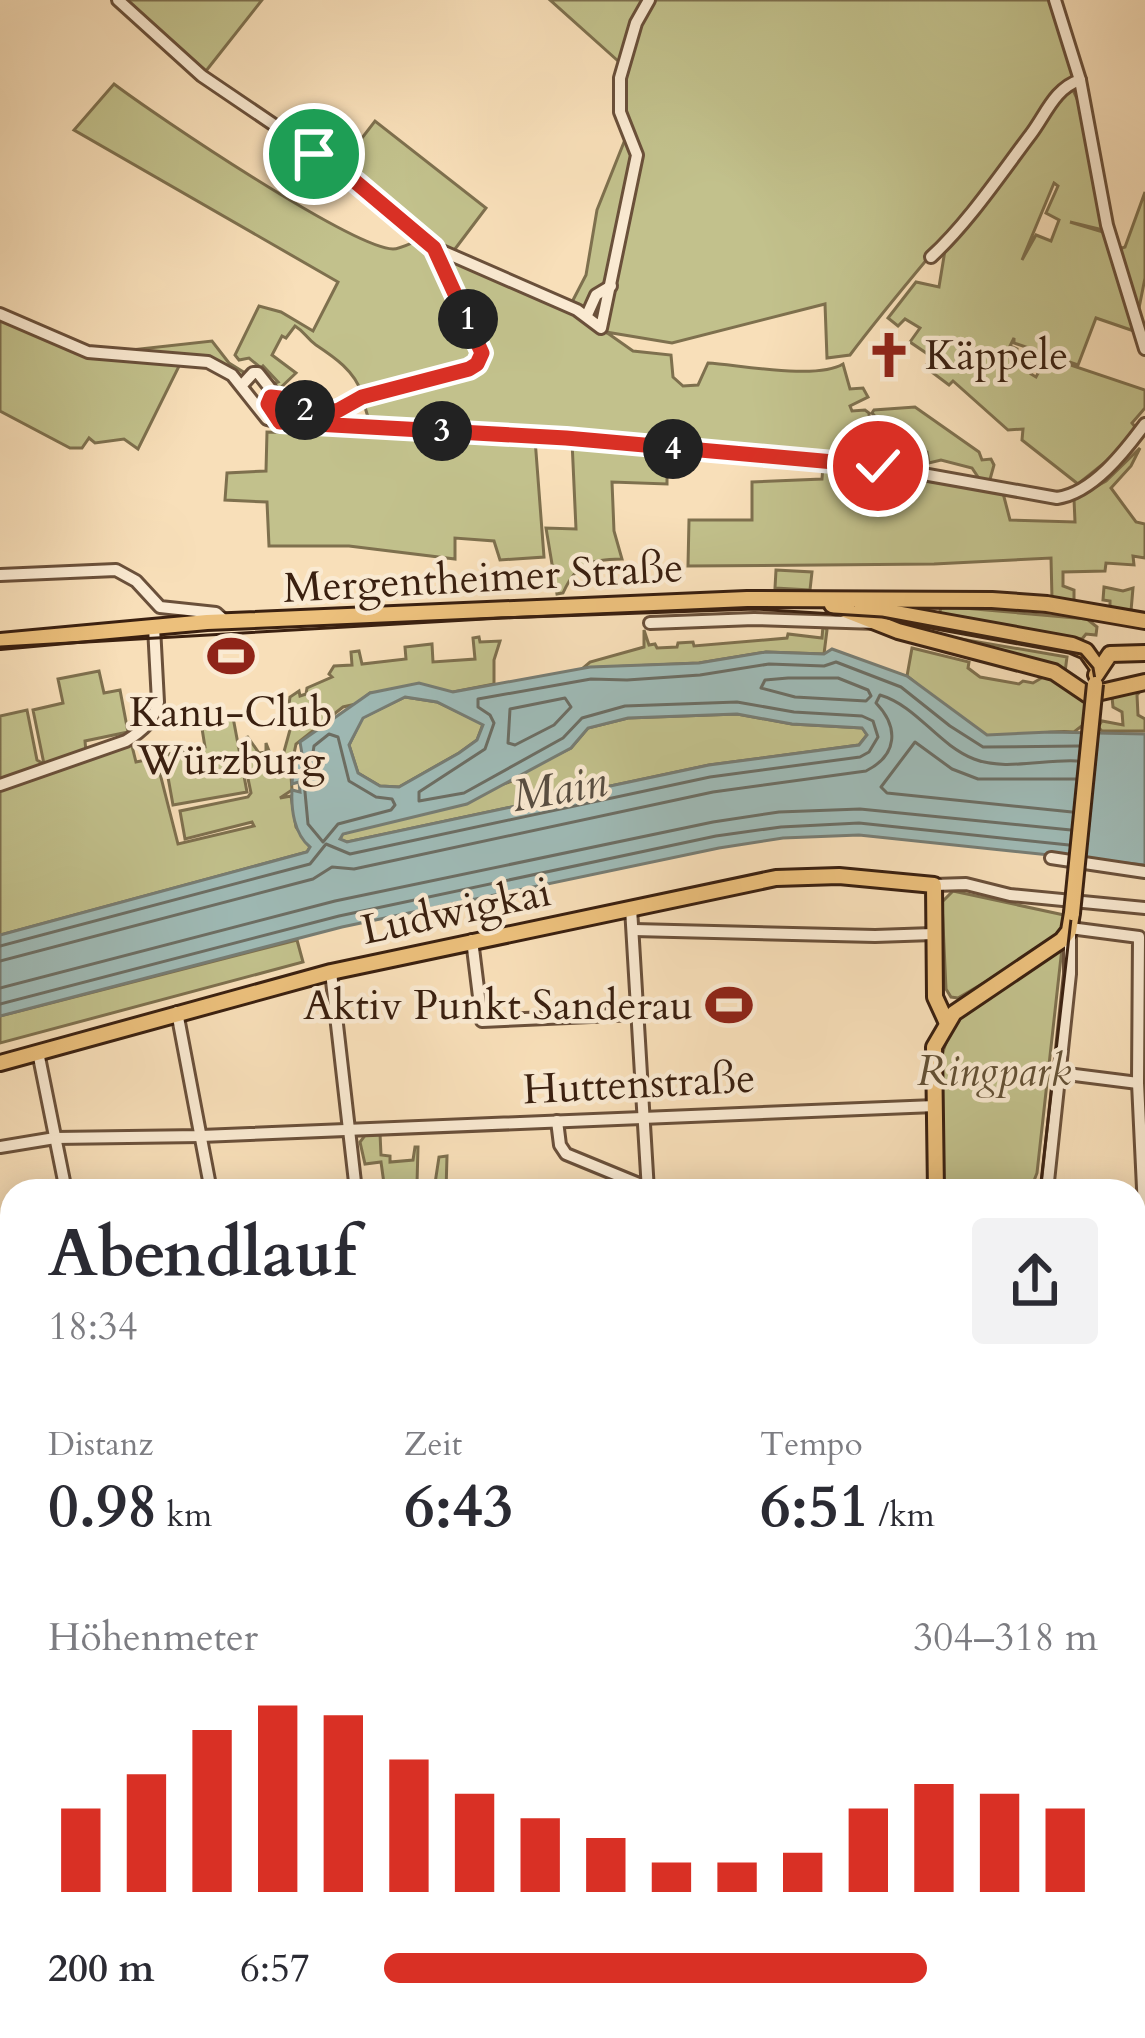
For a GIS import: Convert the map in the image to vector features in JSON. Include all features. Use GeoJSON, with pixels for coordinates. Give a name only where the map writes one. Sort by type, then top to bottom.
{"type":"FeatureCollection","features":[{"type":"Feature","properties":{"kind":"main road","name":"Mergentheimer Straße"},"geometry":{"type":"LineString","coordinates":[[0,641],[225,621],[717,600],[1047,604],[1145,621]]}},
{"type":"Feature","properties":{"kind":"main road"},"geometry":{"type":"LineString","coordinates":[[883,617],[903,600]]}},
{"type":"Feature","properties":{"kind":"main road"},"geometry":{"type":"LineString","coordinates":[[937,622],[934,610],[940,600]]}},
{"type":"Feature","properties":{"kind":"main road"},"geometry":{"type":"LineString","coordinates":[[815,601],[883,617],[1054,672],[1088,695],[1145,682]]}},
{"type":"Feature","properties":{"kind":"main road"},"geometry":{"type":"LineString","coordinates":[[883,617],[1072,645],[1086,651],[1096,676]]}},
{"type":"Feature","properties":{"kind":"main road"},"geometry":{"type":"LineString","coordinates":[[936,1179],[934,1047],[946,1021],[1068,933],[1096,676],[1110,654],[1145,653]]}},
{"type":"Feature","properties":{"kind":"main road","name":"Ludwigkai"},"geometry":{"type":"LineString","coordinates":[[0,1063],[331,972],[776,878],[839,876],[934,885]]}},
{"type":"Feature","properties":{"kind":"main road"},"geometry":{"type":"LineString","coordinates":[[934,885],[934,997],[946,1021]]}},
{"type":"Feature","properties":{"kind":"street"},"geometry":{"type":"LineString","coordinates":[[118,0],[202,76],[345,173],[434,248],[587,315],[601,328],[637,154],[620,112],[620,79],[636,23],[650,0]]}},
{"type":"Feature","properties":{"kind":"street"},"geometry":{"type":"LineString","coordinates":[[1055,0],[1080,80],[1107,225],[1145,350]]}},
{"type":"Feature","properties":{"kind":"street"},"geometry":{"type":"LineString","coordinates":[[931,257],[1033,132],[1056,96],[1067,84],[1080,80]]}},
{"type":"Feature","properties":{"kind":"street"},"geometry":{"type":"LineString","coordinates":[[271,397],[280,398],[288,408],[337,411],[362,397],[477,364],[482,348],[434,248]]}},
{"type":"Feature","properties":{"kind":"street"},"geometry":{"type":"LineString","coordinates":[[587,315],[596,295],[611,286]]}},
{"type":"Feature","properties":{"kind":"street"},"geometry":{"type":"LineString","coordinates":[[0,314],[88,352],[208,362],[243,384],[273,420],[566,438],[878,466],[1066,497],[1097,476],[1145,424]]}},
{"type":"Feature","properties":{"kind":"street"},"geometry":{"type":"LineString","coordinates":[[243,384],[253,373],[258,374],[273,392],[268,404],[273,420]]}},
{"type":"Feature","properties":{"kind":"street"},"geometry":{"type":"LineString","coordinates":[[0,575],[116,570],[136,581],[160,607],[216,614],[225,621]]}},
{"type":"Feature","properties":{"kind":"street"},"geometry":{"type":"LineString","coordinates":[[650,623],[883,617]]}},
{"type":"Feature","properties":{"kind":"street"},"geometry":{"type":"LineString","coordinates":[[0,785],[126,741],[142,731],[155,713],[154,627]]}},
{"type":"Feature","properties":{"kind":"street"},"geometry":{"type":"LineString","coordinates":[[1051,858],[1145,872]]}},
{"type":"Feature","properties":{"kind":"street"},"geometry":{"type":"LineString","coordinates":[[934,885],[966,884],[1010,896],[1145,908]]}},
{"type":"Feature","properties":{"kind":"street"},"geometry":{"type":"LineString","coordinates":[[631,908],[650,1179]]}},
{"type":"Feature","properties":{"kind":"street"},"geometry":{"type":"LineString","coordinates":[[634,930],[933,934]]}},
{"type":"Feature","properties":{"kind":"street"},"geometry":{"type":"LineString","coordinates":[[1048,1179],[1068,933],[1139,937],[1143,1179]]}},
{"type":"Feature","properties":{"kind":"street"},"geometry":{"type":"LineString","coordinates":[[472,940],[482,1021],[636,1014]]}},
{"type":"Feature","properties":{"kind":"street"},"geometry":{"type":"LineString","coordinates":[[331,972],[354,1179]]}},
{"type":"Feature","properties":{"kind":"street"},"geometry":{"type":"LineString","coordinates":[[177,1012],[209,1179]]}},
{"type":"Feature","properties":{"kind":"street"},"geometry":{"type":"LineString","coordinates":[[38,1052],[64,1179]]}},
{"type":"Feature","properties":{"kind":"street"},"geometry":{"type":"LineString","coordinates":[[1059,1073],[1138,1083]]}},
{"type":"Feature","properties":{"kind":"street","name":"Huttenstraße"},"geometry":{"type":"LineString","coordinates":[[0,1147],[55,1138],[935,1106]]}},
{"type":"Feature","properties":{"kind":"street"},"geometry":{"type":"LineString","coordinates":[[557,1121],[566,1154],[625,1179]]}},
{"type":"Feature","properties":{"kind":"green space"},"geometry":{"type":"Polygon","coordinates":[[[118,0],[262,0],[202,76],[118,0]]]}},
{"type":"Feature","properties":{"kind":"green space"},"geometry":{"type":"Polygon","coordinates":[[[550,0],[1053,0],[1075,76],[1054,94],[1007,162],[850,355],[827,358],[825,304],[672,343],[606,332],[633,351],[671,355],[673,377],[683,386],[698,385],[708,363],[797,371],[843,364],[850,389],[863,388],[868,397],[850,406],[852,411],[869,413],[870,431],[881,423],[874,410],[915,407],[979,452],[982,460],[991,459],[989,483],[980,480],[972,468],[941,460],[929,463],[927,452],[868,441],[866,449],[876,455],[902,454],[911,467],[370,424],[362,397],[469,369],[482,353],[434,248],[314,154],[326,134],[352,151],[375,121],[486,208],[452,253],[571,304],[586,275],[597,210],[630,127],[624,104],[627,69],[550,0]],[[620,248],[611,286],[589,306],[587,315],[606,332],[620,248]]]}},
{"type":"Feature","properties":{"kind":"green space"},"geometry":{"type":"Polygon","coordinates":[[[114,84],[254,178],[338,227],[393,249],[419,240],[431,252],[478,348],[472,365],[362,394],[343,365],[295,326],[286,338],[282,336],[272,355],[296,373],[277,391],[273,384],[278,382],[263,366],[235,355],[259,306],[281,312],[313,331],[338,282],[74,130],[114,84]]]}},
{"type":"Feature","properties":{"kind":"green space"},"geometry":{"type":"Polygon","coordinates":[[[1072,88],[1083,112],[1103,230],[1070,222],[1103,232],[1134,331],[1096,318],[1078,365],[1014,343],[1014,338],[1010,346],[1017,349],[1016,357],[1035,365],[1031,374],[1036,377],[1047,357],[1145,390],[1145,408],[1132,423],[1136,428],[1113,456],[1078,484],[1022,440],[1023,429],[1008,430],[953,381],[949,385],[925,367],[932,357],[910,342],[920,328],[905,319],[898,326],[888,318],[916,282],[939,287],[946,244],[1058,97],[1072,88]],[[1054,183],[1022,260],[1036,235],[1051,241],[1059,220],[1046,213],[1058,186],[1054,183]]]}},
{"type":"Feature","properties":{"kind":"green space"},"geometry":{"type":"Polygon","coordinates":[[[1145,192],[1145,278],[1138,313],[1119,249],[1125,247],[1145,192]]]}},
{"type":"Feature","properties":{"kind":"green space"},"geometry":{"type":"Polygon","coordinates":[[[0,314],[67,346],[113,352],[212,341],[229,363],[245,373],[241,379],[183,358],[138,449],[124,439],[95,443],[89,438],[82,448],[70,448],[0,411],[0,314]]]}},
{"type":"Feature","properties":{"kind":"green space"},"geometry":{"type":"Polygon","coordinates":[[[309,427],[535,439],[544,557],[500,560],[494,541],[455,538],[455,559],[349,546],[269,546],[267,502],[225,500],[227,473],[266,471],[267,432],[308,433],[309,427]]]}},
{"type":"Feature","properties":{"kind":"green space"},"geometry":{"type":"Polygon","coordinates":[[[572,441],[667,452],[667,484],[612,482],[614,531],[622,559],[585,565],[563,593],[557,594],[546,528],[576,529],[572,441]]]}},
{"type":"Feature","properties":{"kind":"green space"},"geometry":{"type":"Polygon","coordinates":[[[1140,448],[1111,488],[1136,522],[1145,524],[1145,558],[1133,556],[1134,565],[1106,563],[1105,571],[1063,572],[1063,586],[1074,590],[1074,602],[1052,598],[1051,558],[688,566],[689,520],[752,520],[752,482],[822,479],[823,466],[878,469],[1003,493],[1010,520],[1075,522],[1074,499],[1106,481],[1140,448]]]}},
{"type":"Feature","properties":{"kind":"green space"},"geometry":{"type":"Polygon","coordinates":[[[776,570],[812,572],[810,590],[775,588],[776,570]]]}},
{"type":"Feature","properties":{"kind":"green space"},"geometry":{"type":"Polygon","coordinates":[[[1104,587],[1133,588],[1131,611],[1110,608],[1110,601],[1103,600],[1104,587]]]}},
{"type":"Feature","properties":{"kind":"green space"},"geometry":{"type":"Polygon","coordinates":[[[941,608],[1087,619],[1097,627],[1096,635],[1086,634],[1082,639],[939,614],[941,608]]]}},
{"type":"Feature","properties":{"kind":"green space"},"geometry":{"type":"Polygon","coordinates":[[[823,626],[827,630],[824,654],[766,652],[699,663],[583,668],[644,647],[644,630],[649,645],[657,648],[787,638],[788,634],[822,638],[823,626]]]}},
{"type":"Feature","properties":{"kind":"green space"},"geometry":{"type":"Polygon","coordinates":[[[902,629],[1067,657],[1065,672],[902,629]]]}},
{"type":"Feature","properties":{"kind":"green space"},"geometry":{"type":"Polygon","coordinates":[[[479,637],[480,642],[500,641],[494,684],[453,692],[370,693],[343,707],[296,744],[291,768],[285,773],[291,776],[292,790],[280,798],[291,796],[296,827],[310,847],[307,852],[0,935],[0,716],[27,710],[37,760],[44,764],[33,710],[63,703],[58,679],[99,671],[104,693],[120,690],[128,732],[85,741],[86,752],[131,742],[136,762],[156,758],[178,844],[254,826],[252,822],[185,839],[180,811],[248,797],[242,750],[248,745],[247,736],[259,753],[266,752],[266,743],[271,756],[282,759],[293,719],[288,712],[290,697],[299,691],[300,696],[306,694],[307,688],[332,677],[334,666],[352,665],[351,652],[359,651],[362,664],[406,659],[405,647],[432,644],[433,662],[475,659],[473,638],[479,637]]]}},
{"type":"Feature","properties":{"kind":"green space"},"geometry":{"type":"Polygon","coordinates":[[[912,648],[969,662],[968,668],[980,677],[1019,684],[1033,683],[1050,673],[1086,698],[1083,725],[1074,732],[984,735],[949,713],[907,676],[912,648]]]}},
{"type":"Feature","properties":{"kind":"green space"},"geometry":{"type":"Polygon","coordinates":[[[1145,685],[1137,695],[1145,731],[1102,731],[1098,727],[1102,721],[1123,725],[1122,712],[1113,707],[1112,697],[1145,685]]]}},
{"type":"Feature","properties":{"kind":"green space"},"geometry":{"type":"Polygon","coordinates":[[[405,697],[437,702],[483,724],[477,740],[459,753],[399,787],[380,786],[358,773],[349,745],[362,718],[405,697]]]}},
{"type":"Feature","properties":{"kind":"green space"},"geometry":{"type":"Polygon","coordinates":[[[232,712],[247,792],[173,805],[164,755],[205,747],[200,716],[232,712]]]}},
{"type":"Feature","properties":{"kind":"green space"},"geometry":{"type":"Polygon","coordinates":[[[737,714],[792,724],[863,728],[867,735],[859,745],[709,765],[340,840],[342,834],[516,780],[531,767],[571,748],[588,728],[628,718],[737,714]]]}},
{"type":"Feature","properties":{"kind":"green space","name":"Ringpark"},"geometry":{"type":"Polygon","coordinates":[[[953,891],[1064,915],[1063,928],[1042,949],[958,998],[951,997],[946,989],[942,902],[953,891]]]}},
{"type":"Feature","properties":{"kind":"green space"},"geometry":{"type":"Polygon","coordinates":[[[297,940],[303,962],[0,1043],[0,1016],[297,940]]]}},
{"type":"Feature","properties":{"kind":"green space","name":"Ringpark"},"geometry":{"type":"Polygon","coordinates":[[[1062,948],[1035,1179],[941,1179],[939,1064],[952,1024],[1062,948]]]}},
{"type":"Feature","properties":{"kind":"green space"},"geometry":{"type":"Polygon","coordinates":[[[380,1133],[381,1155],[390,1156],[390,1162],[413,1160],[418,1147],[417,1179],[383,1179],[381,1162],[365,1164],[360,1142],[366,1134],[380,1133]]]}},
{"type":"Feature","properties":{"kind":"green space"},"geometry":{"type":"Polygon","coordinates":[[[447,1156],[446,1179],[436,1179],[439,1157],[447,1156]]]}},
{"type":"Feature","properties":{"kind":"water"},"geometry":{"type":"Polygon","coordinates":[[[832,649],[907,676],[987,735],[1145,734],[1145,865],[859,835],[783,838],[342,927],[0,1016],[0,935],[307,852],[310,847],[297,828],[292,805],[292,790],[300,792],[299,782],[292,784],[294,758],[302,754],[300,742],[370,693],[419,683],[453,692],[590,667],[699,663],[766,652],[824,654],[832,649]],[[405,697],[363,718],[349,745],[358,773],[380,786],[399,787],[459,753],[477,740],[483,725],[437,702],[405,697]],[[737,714],[628,718],[588,728],[571,748],[467,804],[343,834],[340,839],[347,842],[709,765],[859,745],[867,735],[862,728],[792,724],[737,714]]]}},
{"type":"Feature","properties":{"kind":"tram line"},"geometry":{"type":"LineString","coordinates":[[0,647],[502,618],[755,609],[882,617],[1081,654],[1093,668],[1097,691],[1041,1179]]}},
{"type":"Feature","properties":{"kind":"place","name":"Käppele"},"geometry":{"type":"Point","coordinates":[889,355]}},
{"type":"Feature","properties":{"kind":"place","name":"Kanu-Club Würzburg"},"geometry":{"type":"Point","coordinates":[231,656]}},
{"type":"Feature","properties":{"kind":"place","name":"Aktiv Punkt Sanderau"},"geometry":{"type":"Point","coordinates":[729,1005]}},
{"type":"Feature","properties":{"kind":"route"},"geometry":{"type":"LineString","coordinates":[[314,154],[345,173],[434,248],[482,353],[469,369],[362,397],[337,411],[288,408],[280,398],[271,397],[268,404],[280,422],[566,438],[878,466]]}},
{"type":"Feature","properties":{"kind":"water label","name":"Main"},"geometry":{"type":"Point","coordinates":[559,789]}}]}
